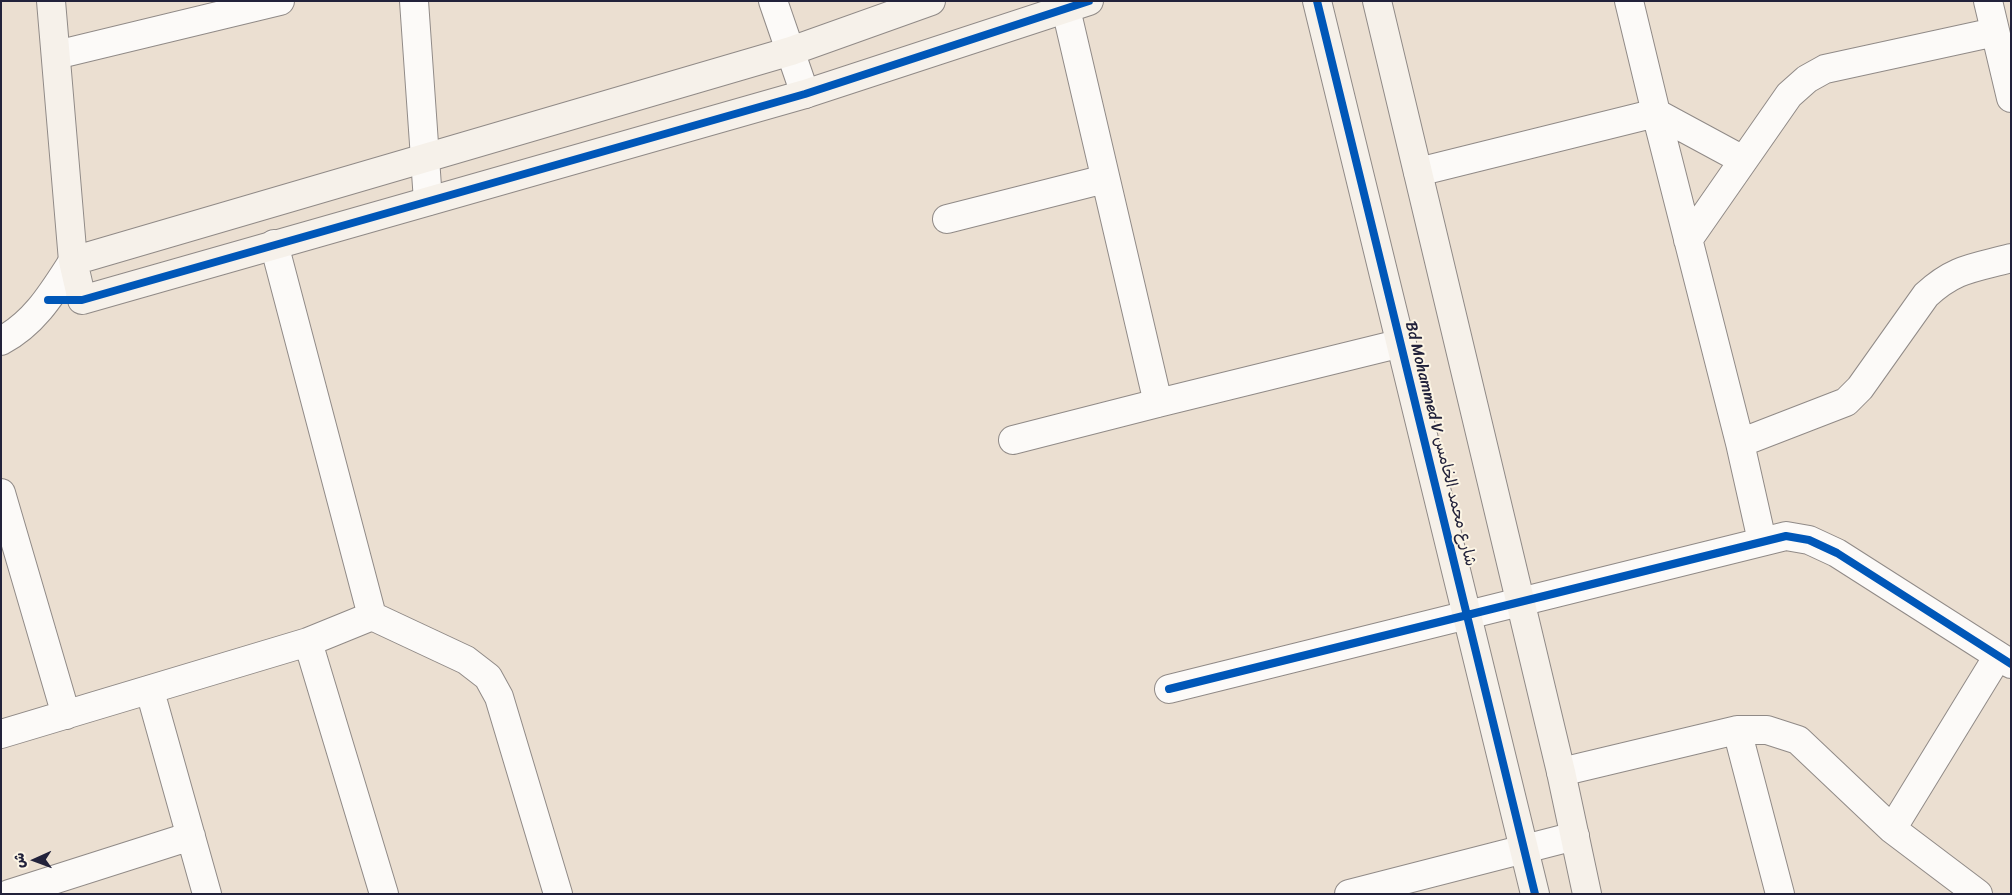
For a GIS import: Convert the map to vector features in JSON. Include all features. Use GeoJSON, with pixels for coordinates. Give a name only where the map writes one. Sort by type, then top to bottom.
{"type":"FeatureCollection","features":[{"type":"Feature","properties":{"kind":"street"},"geometry":{"type":"LineString","coordinates":[[51,1],[73,261],[82,300]]}},
{"type":"Feature","properties":{"kind":"street"},"geometry":{"type":"LineString","coordinates":[[56,55],[280,1]]}},
{"type":"Feature","properties":{"kind":"street"},"geometry":{"type":"LineString","coordinates":[[414,1],[428,201]]}},
{"type":"Feature","properties":{"kind":"street"},"geometry":{"type":"LineString","coordinates":[[773,1],[805,94]]}},
{"type":"Feature","properties":{"kind":"street"},"geometry":{"type":"LineString","coordinates":[[1,341],[28,322],[48,300],[73,261],[791,51],[931,1]]}},
{"type":"Feature","properties":{"kind":"street","name":"Bd Mohammed V شارع محمد الخامس"},"geometry":{"type":"LineString","coordinates":[[1317,1],[1402,343],[1534,894]]}},
{"type":"Feature","properties":{"kind":"street"},"geometry":{"type":"LineString","coordinates":[[1377,1],[1561,772],[1587,894]]}},
{"type":"Feature","properties":{"kind":"street"},"geometry":{"type":"LineString","coordinates":[[1629,1],[1740,443],[1762,541]]}},
{"type":"Feature","properties":{"kind":"street"},"geometry":{"type":"LineString","coordinates":[[1988,1],[2011,98]]}},
{"type":"Feature","properties":{"kind":"street"},"geometry":{"type":"LineString","coordinates":[[48,300],[82,300],[805,94],[1078,5],[1105,179],[1158,403]]}},
{"type":"Feature","properties":{"kind":"street"},"geometry":{"type":"LineString","coordinates":[[1688,240],[1789,95],[1807,79],[1825,69],[1995,32]]}},
{"type":"Feature","properties":{"kind":"street"},"geometry":{"type":"LineString","coordinates":[[1418,172],[1656,113],[1742,160]]}},
{"type":"Feature","properties":{"kind":"street"},"geometry":{"type":"LineString","coordinates":[[946,219],[1105,179]]}},
{"type":"Feature","properties":{"kind":"street"},"geometry":{"type":"LineString","coordinates":[[274,244],[372,616]]}},
{"type":"Feature","properties":{"kind":"street"},"geometry":{"type":"LineString","coordinates":[[1740,443],[1846,402],[1860,388],[1926,295],[1939,283],[1957,272],[2011,258]]}},
{"type":"Feature","properties":{"kind":"street"},"geometry":{"type":"LineString","coordinates":[[1013,440],[1402,343]]}},
{"type":"Feature","properties":{"kind":"street"},"geometry":{"type":"LineString","coordinates":[[1,493],[66,715]]}},
{"type":"Feature","properties":{"kind":"street"},"geometry":{"type":"LineString","coordinates":[[1169,690],[1762,541],[1786,536],[1809,540],[1837,553],[2004,660],[1892,829]]}},
{"type":"Feature","properties":{"kind":"street"},"geometry":{"type":"LineString","coordinates":[[1,734],[150,691],[308,642],[372,616],[466,660],[488,677],[499,697],[558,894]]}},
{"type":"Feature","properties":{"kind":"street"},"geometry":{"type":"LineString","coordinates":[[308,642],[384,894]]}},
{"type":"Feature","properties":{"kind":"street"},"geometry":{"type":"LineString","coordinates":[[150,691],[208,894]]}},
{"type":"Feature","properties":{"kind":"street"},"geometry":{"type":"LineString","coordinates":[[1561,772],[1737,730],[1766,730],[1798,740],[1892,829],[1978,894]]}},
{"type":"Feature","properties":{"kind":"street"},"geometry":{"type":"LineString","coordinates":[[1737,730],[1780,894]]}},
{"type":"Feature","properties":{"kind":"street"},"geometry":{"type":"LineString","coordinates":[[9,894],[191,836]]}},
{"type":"Feature","properties":{"kind":"street"},"geometry":{"type":"LineString","coordinates":[[1349,894],[1575,836]]}},
{"type":"Feature","properties":{"kind":"cycle path"},"geometry":{"type":"LineString","coordinates":[[48,300],[82,300],[805,94],[1089,1]]}},
{"type":"Feature","properties":{"kind":"cycle path"},"geometry":{"type":"LineString","coordinates":[[1317,1],[1535,894]]}},
{"type":"Feature","properties":{"kind":"cycle path"},"geometry":{"type":"LineString","coordinates":[[1169,689],[1786,536],[1809,540],[1837,553],[2011,664]]}}]}
